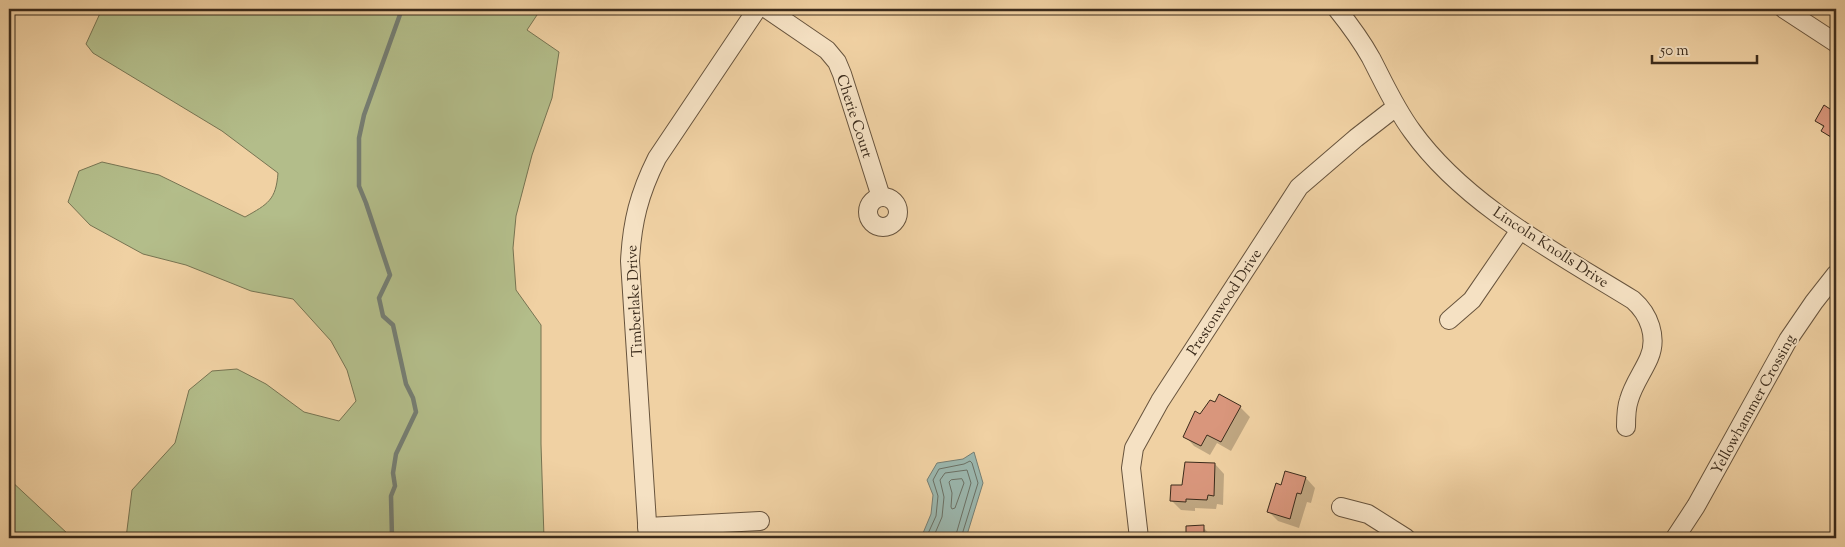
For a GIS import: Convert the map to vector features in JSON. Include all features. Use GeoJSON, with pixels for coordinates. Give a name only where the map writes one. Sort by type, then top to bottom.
{"type":"FeatureCollection","features":[{"type":"Feature","properties":{"kind":"street","name":"Timberlake Drive"},"geometry":{"type":"LineString","coordinates":[[648,532],[630,261],[635,213],[644,185],[657,158],[757,9]]}},
{"type":"Feature","properties":{"kind":"street","name":"Cherie Court"},"geometry":{"type":"LineString","coordinates":[[767,9],[827,50],[836,62],[842,74],[881,197]]}},
{"type":"Feature","properties":{"kind":"street","name":"Lincoln Knolls Drive"},"geometry":{"type":"LineString","coordinates":[[1336,9],[1353,29],[1371,58],[1396,107],[1412,131],[1442,166],[1482,202],[1520,230],[1633,300],[1642,308],[1649,321],[1653,336],[1650,356],[1636,381],[1628,401],[1626,427]]}},
{"type":"Feature","properties":{"kind":"street"},"geometry":{"type":"LineString","coordinates":[[1784,9],[1836,43]]}},
{"type":"Feature","properties":{"kind":"street","name":"Prestonwood Drive"},"geometry":{"type":"LineString","coordinates":[[1139,538],[1131,468],[1134,448],[1160,401],[1300,188],[1356,138],[1396,107]]}},
{"type":"Feature","properties":{"kind":"street"},"geometry":{"type":"LineString","coordinates":[[1449,320],[1472,300],[1520,230]]}},
{"type":"Feature","properties":{"kind":"street","name":"Yellowhammer Crossing"},"geometry":{"type":"LineString","coordinates":[[1675,538],[1696,506],[1788,340],[1836,274]]}},
{"type":"Feature","properties":{"kind":"street"},"geometry":{"type":"LineString","coordinates":[[1341,507],[1368,514],[1406,538]]}},
{"type":"Feature","properties":{"kind":"street"},"geometry":{"type":"LineString","coordinates":[[648,532],[760,521]]}},
{"type":"Feature","properties":{"kind":"green space"},"geometry":{"type":"Polygon","coordinates":[[[102,9],[541,9],[527,30],[559,52],[552,98],[532,155],[516,216],[513,248],[516,290],[541,325],[541,444],[544,538],[126,538],[132,490],[175,443],[189,390],[212,371],[237,369],[266,384],[304,412],[339,421],[356,401],[347,370],[331,341],[293,299],[251,291],[186,265],[143,254],[90,225],[68,202],[79,171],[102,162],[159,175],[245,217],[269,200],[273,195],[277,182],[278,173],[222,131],[93,53],[86,44],[102,9]]]}},
{"type":"Feature","properties":{"kind":"green space"},"geometry":{"type":"Polygon","coordinates":[[[9,479],[68,534],[71,538],[9,538],[9,479]]]}},
{"type":"Feature","properties":{"kind":"water"},"geometry":{"type":"Polygon","coordinates":[[[974,452],[983,483],[966,538],[921,538],[931,514],[933,495],[927,480],[937,463],[963,459],[974,452]]]}},
{"type":"Feature","properties":{"kind":"building"},"geometry":{"type":"Polygon","coordinates":[[[1824,105],[1836,113],[1836,140],[1821,131],[1824,126],[1815,121],[1824,105]]]}},
{"type":"Feature","properties":{"kind":"building"},"geometry":{"type":"Polygon","coordinates":[[[1219,394],[1241,406],[1221,442],[1207,435],[1201,446],[1183,437],[1195,411],[1200,414],[1210,400],[1215,402],[1219,394]]]}},
{"type":"Feature","properties":{"kind":"building"},"geometry":{"type":"Polygon","coordinates":[[[1185,462],[1215,463],[1214,496],[1208,495],[1207,500],[1186,499],[1186,502],[1170,501],[1171,485],[1182,485],[1185,462]]]}},
{"type":"Feature","properties":{"kind":"building"},"geometry":{"type":"Polygon","coordinates":[[[1285,471],[1306,477],[1301,494],[1297,493],[1290,519],[1267,512],[1276,483],[1281,485],[1285,471]]]}},
{"type":"Feature","properties":{"kind":"building"},"geometry":{"type":"Polygon","coordinates":[[[1204,525],[1204,538],[1186,538],[1186,526],[1204,525]]]}},
{"type":"Feature","properties":{"kind":"waterway"},"geometry":{"type":"LineString","coordinates":[[392,538],[391,496],[395,486],[393,473],[396,454],[416,412],[413,398],[406,384],[393,325],[383,316],[379,298],[390,275],[359,186],[359,138],[364,115],[402,9]]}}]}
